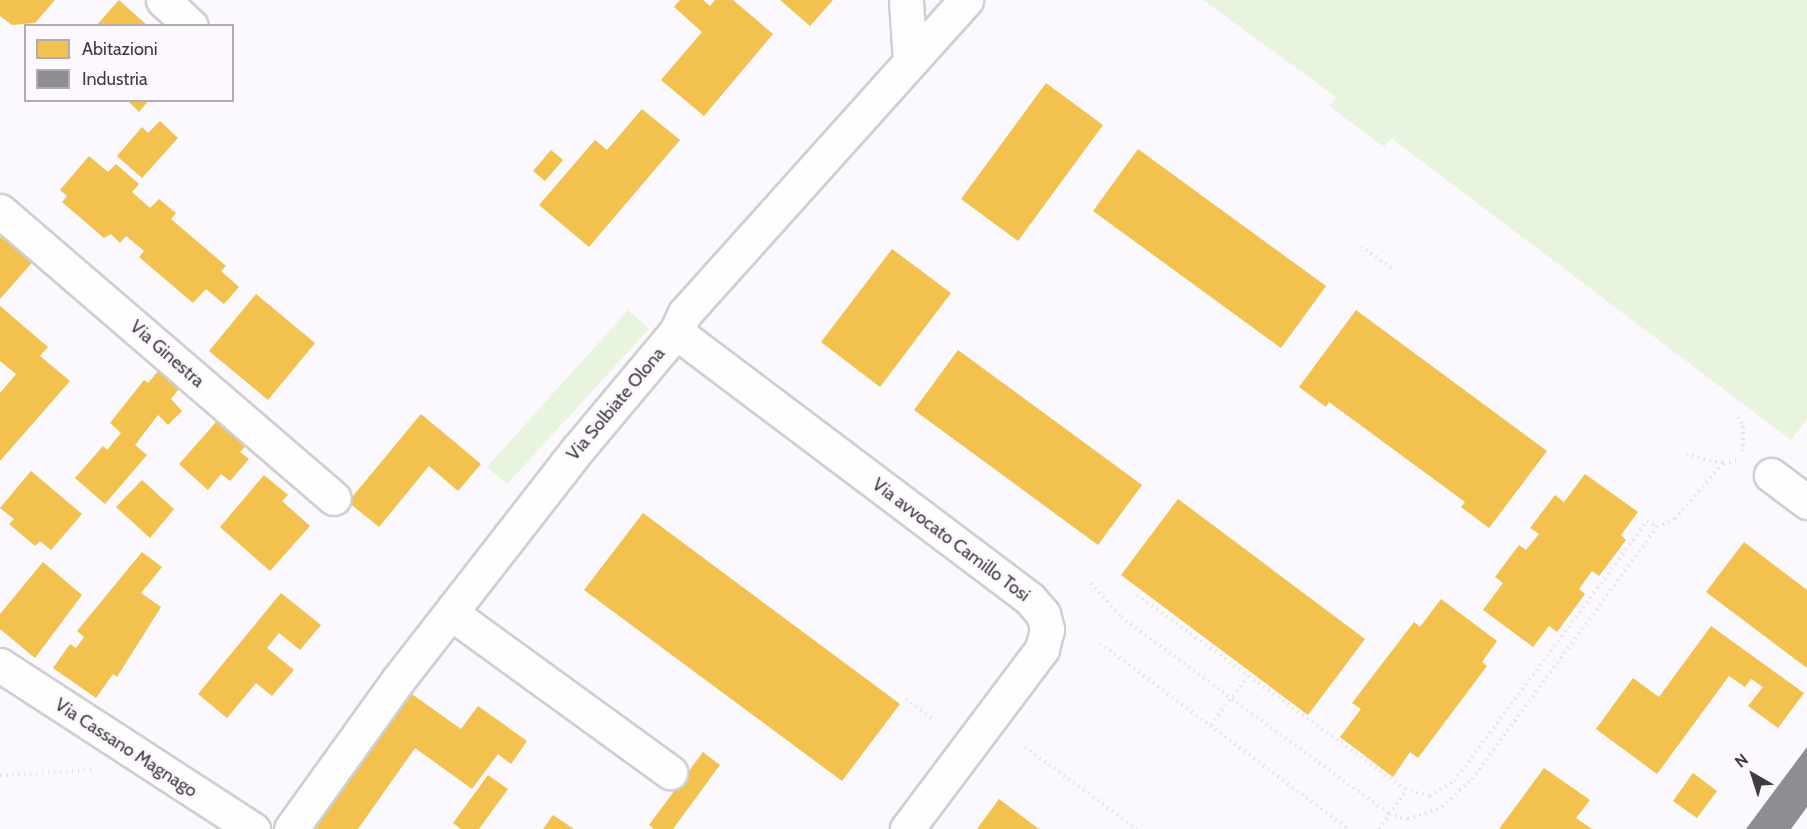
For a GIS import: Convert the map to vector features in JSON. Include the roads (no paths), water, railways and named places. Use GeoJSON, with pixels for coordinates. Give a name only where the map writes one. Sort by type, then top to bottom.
{"type":"FeatureCollection","features":[{"type":"Feature","properties":{"kind":"street"},"geometry":{"type":"LineString","coordinates":[[163,0],[188,24]]}},
{"type":"Feature","properties":{"kind":"street"},"geometry":{"type":"LineString","coordinates":[[906,0],[910,62]]}},
{"type":"Feature","properties":{"kind":"street","name":"Via Solbiate Olona"},"geometry":{"type":"LineString","coordinates":[[291,829],[451,613],[578,449],[676,332],[685,313],[966,0]]}},
{"type":"Feature","properties":{"kind":"street","name":"Via Ginestra"},"geometry":{"type":"LineString","coordinates":[[0,211],[334,498]]}},
{"type":"Feature","properties":{"kind":"street","name":"Via avvocato Camillo Tosi"},"geometry":{"type":"LineString","coordinates":[[676,332],[1030,599],[1042,614],[1047,629],[1042,649],[908,829]]}},
{"type":"Feature","properties":{"kind":"street"},"geometry":{"type":"LineString","coordinates":[[1772,475],[1807,502]]}},
{"type":"Feature","properties":{"kind":"street"},"geometry":{"type":"LineString","coordinates":[[451,613],[670,772]]}},
{"type":"Feature","properties":{"kind":"street","name":"Via Cassano Magnago"},"geometry":{"type":"LineString","coordinates":[[0,665],[253,829]]}}]}
